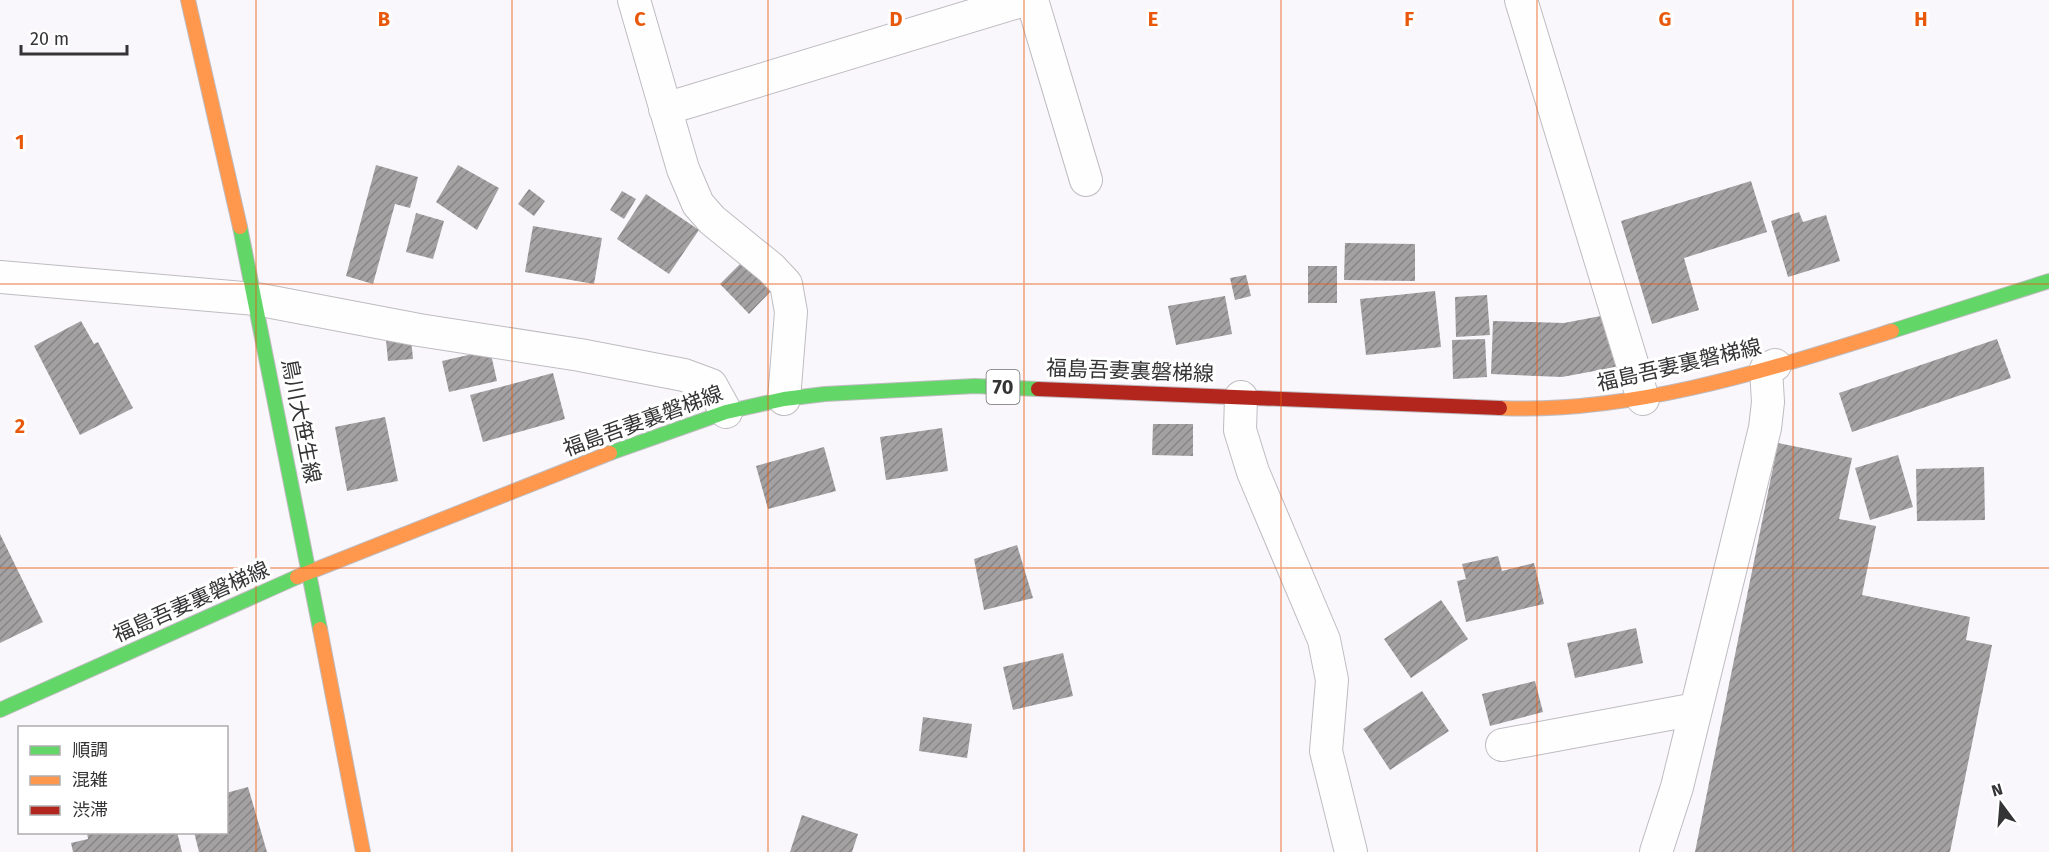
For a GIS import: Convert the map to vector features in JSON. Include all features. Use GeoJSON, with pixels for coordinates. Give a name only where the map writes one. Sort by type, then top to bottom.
{"type":"FeatureCollection","features":[{"type":"Feature","properties":{"kind":"main road","name":"鳥川大笹生線"},"geometry":{"type":"LineString","coordinates":[[188,0],[256,299],[363,852]]}},
{"type":"Feature","properties":{"kind":"main road","name":"福島吾妻裏磐梯線"},"geometry":{"type":"LineString","coordinates":[[0,710],[309,572],[596,458],[726,412],[784,399],[825,394],[975,386],[1536,410],[1598,406],[1643,399],[1775,365],[2049,281]]}},
{"type":"Feature","properties":{"kind":"street"},"geometry":{"type":"LineString","coordinates":[[634,0],[682,169],[698,204],[712,220],[771,268],[786,284],[791,312],[784,399]]}},
{"type":"Feature","properties":{"kind":"street"},"geometry":{"type":"LineString","coordinates":[[665,109],[1023,0]]}},
{"type":"Feature","properties":{"kind":"street"},"geometry":{"type":"LineString","coordinates":[[1032,0],[1086,180]]}},
{"type":"Feature","properties":{"kind":"street"},"geometry":{"type":"LineString","coordinates":[[1521,0],[1643,399]]}},
{"type":"Feature","properties":{"kind":"street"},"geometry":{"type":"LineString","coordinates":[[0,277],[256,299],[418,330],[580,355],[684,375],[711,385],[726,412]]}},
{"type":"Feature","properties":{"kind":"street"},"geometry":{"type":"LineString","coordinates":[[1656,852],[1677,787],[1765,428],[1768,402],[1766,369],[1775,365]]}},
{"type":"Feature","properties":{"kind":"street"},"geometry":{"type":"LineString","coordinates":[[1241,397],[1240,430],[1252,472],[1324,640],[1332,680],[1326,751],[1351,852]]}},
{"type":"Feature","properties":{"kind":"street"},"geometry":{"type":"LineString","coordinates":[[1502,745],[1696,709]]}},
{"type":"Feature","properties":{"kind":"building"},"geometry":{"type":"Polygon","coordinates":[[[376,165],[418,177],[410,208],[395,204],[373,284],[346,276],[376,165]]]}},
{"type":"Feature","properties":{"kind":"building"},"geometry":{"type":"Polygon","coordinates":[[[458,165],[499,188],[477,230],[436,202],[458,165]]]}},
{"type":"Feature","properties":{"kind":"building"},"geometry":{"type":"Polygon","coordinates":[[[1751,181],[1767,232],[1684,258],[1699,310],[1652,324],[1621,221],[1751,181]]]}},
{"type":"Feature","properties":{"kind":"building"},"geometry":{"type":"Polygon","coordinates":[[[529,189],[545,201],[534,216],[518,204],[529,189]]]}},
{"type":"Feature","properties":{"kind":"building"},"geometry":{"type":"Polygon","coordinates":[[[622,191],[636,199],[624,219],[610,210],[622,191]]]}},
{"type":"Feature","properties":{"kind":"building"},"geometry":{"type":"Polygon","coordinates":[[[646,194],[699,230],[669,274],[617,239],[646,194]]]}},
{"type":"Feature","properties":{"kind":"building"},"geometry":{"type":"Polygon","coordinates":[[[1799,212],[1803,222],[1826,215],[1840,261],[1788,277],[1771,221],[1799,212]]]}},
{"type":"Feature","properties":{"kind":"building"},"geometry":{"type":"Polygon","coordinates":[[[416,213],[444,221],[433,259],[406,252],[416,213]]]}},
{"type":"Feature","properties":{"kind":"building"},"geometry":{"type":"Polygon","coordinates":[[[533,226],[602,238],[594,284],[525,272],[533,226]]]}},
{"type":"Feature","properties":{"kind":"building"},"geometry":{"type":"Polygon","coordinates":[[[1345,243],[1415,244],[1415,281],[1344,280],[1345,243]]]}},
{"type":"Feature","properties":{"kind":"building"},"geometry":{"type":"Polygon","coordinates":[[[743,261],[772,290],[749,314],[720,284],[743,261]]]}},
{"type":"Feature","properties":{"kind":"building"},"geometry":{"type":"Polygon","coordinates":[[[1308,266],[1337,266],[1337,303],[1308,303],[1308,266]]]}},
{"type":"Feature","properties":{"kind":"building"},"geometry":{"type":"Polygon","coordinates":[[[1246,275],[1251,296],[1235,300],[1230,278],[1246,275]]]}},
{"type":"Feature","properties":{"kind":"building"},"geometry":{"type":"Polygon","coordinates":[[[1435,291],[1441,347],[1366,355],[1360,299],[1435,291]]]}},
{"type":"Feature","properties":{"kind":"building"},"geometry":{"type":"Polygon","coordinates":[[[1487,295],[1490,335],[1456,337],[1455,297],[1487,295]]]}},
{"type":"Feature","properties":{"kind":"building"},"geometry":{"type":"Polygon","coordinates":[[[1225,296],[1232,334],[1176,345],[1168,306],[1225,296]]]}},
{"type":"Feature","properties":{"kind":"building"},"geometry":{"type":"Polygon","coordinates":[[[1606,315],[1616,367],[1562,377],[1491,374],[1493,321],[1564,323],[1606,315]]]}},
{"type":"Feature","properties":{"kind":"building"},"geometry":{"type":"Polygon","coordinates":[[[81,321],[94,344],[98,342],[133,408],[80,435],[34,346],[81,321]]]}},
{"type":"Feature","properties":{"kind":"building"},"geometry":{"type":"Polygon","coordinates":[[[411,338],[413,359],[388,361],[386,340],[411,338]]]}},
{"type":"Feature","properties":{"kind":"building"},"geometry":{"type":"Polygon","coordinates":[[[1485,339],[1487,377],[1453,379],[1452,340],[1485,339]]]}},
{"type":"Feature","properties":{"kind":"building"},"geometry":{"type":"Polygon","coordinates":[[[1997,339],[2011,378],[1852,432],[1839,393],[1997,339]]]}},
{"type":"Feature","properties":{"kind":"building"},"geometry":{"type":"Polygon","coordinates":[[[490,350],[497,381],[449,392],[442,361],[490,350]]]}},
{"type":"Feature","properties":{"kind":"building"},"geometry":{"type":"Polygon","coordinates":[[[553,373],[565,419],[483,442],[470,395],[553,373]]]}},
{"type":"Feature","properties":{"kind":"building"},"geometry":{"type":"Polygon","coordinates":[[[385,417],[398,481],[347,491],[335,427],[385,417]]]}},
{"type":"Feature","properties":{"kind":"building"},"geometry":{"type":"Polygon","coordinates":[[[1153,424],[1193,424],[1193,456],[1152,455],[1153,424]]]}},
{"type":"Feature","properties":{"kind":"building"},"geometry":{"type":"Polygon","coordinates":[[[942,428],[948,471],[886,480],[880,437],[942,428]]]}},
{"type":"Feature","properties":{"kind":"building"},"geometry":{"type":"Polygon","coordinates":[[[1778,443],[1852,458],[1839,519],[1876,526],[1862,595],[1970,617],[1966,640],[1992,645],[1950,852],[1695,852],[1778,443]]]}},
{"type":"Feature","properties":{"kind":"building"},"geometry":{"type":"Polygon","coordinates":[[[824,447],[836,491],[768,509],[756,466],[824,447]]]}},
{"type":"Feature","properties":{"kind":"building"},"geometry":{"type":"Polygon","coordinates":[[[1898,455],[1913,507],[1870,520],[1855,468],[1898,455]]]}},
{"type":"Feature","properties":{"kind":"building"},"geometry":{"type":"Polygon","coordinates":[[[1984,467],[1985,520],[1917,521],[1916,469],[1984,467]]]}},
{"type":"Feature","properties":{"kind":"building"},"geometry":{"type":"Polygon","coordinates":[[[0,534],[43,622],[0,643],[0,534]]]}},
{"type":"Feature","properties":{"kind":"building"},"geometry":{"type":"Polygon","coordinates":[[[1017,545],[1033,598],[984,610],[974,559],[1017,545]]]}},
{"type":"Feature","properties":{"kind":"building"},"geometry":{"type":"Polygon","coordinates":[[[1498,556],[1502,571],[1534,563],[1544,604],[1466,622],[1457,581],[1466,579],[1462,564],[1498,556]]]}},
{"type":"Feature","properties":{"kind":"building"},"geometry":{"type":"Polygon","coordinates":[[[1441,600],[1468,639],[1411,678],[1384,639],[1441,600]]]}},
{"type":"Feature","properties":{"kind":"building"},"geometry":{"type":"Polygon","coordinates":[[[1636,628],[1643,663],[1575,678],[1567,643],[1636,628]]]}},
{"type":"Feature","properties":{"kind":"building"},"geometry":{"type":"Polygon","coordinates":[[[1063,653],[1073,696],[1013,710],[1003,667],[1063,653]]]}},
{"type":"Feature","properties":{"kind":"building"},"geometry":{"type":"Polygon","coordinates":[[[1535,681],[1543,712],[1490,726],[1482,694],[1535,681]]]}},
{"type":"Feature","properties":{"kind":"building"},"geometry":{"type":"Polygon","coordinates":[[[1422,691],[1449,731],[1390,770],[1363,729],[1422,691]]]}},
{"type":"Feature","properties":{"kind":"building"},"geometry":{"type":"Polygon","coordinates":[[[923,717],[972,724],[967,758],[919,751],[923,717]]]}},
{"type":"Feature","properties":{"kind":"building"},"geometry":{"type":"Polygon","coordinates":[[[248,787],[267,852],[199,852],[194,834],[228,834],[228,792],[248,787]]]}},
{"type":"Feature","properties":{"kind":"building"},"geometry":{"type":"Polygon","coordinates":[[[802,815],[858,834],[852,852],[790,852],[802,815]]]}},
{"type":"Feature","properties":{"kind":"building"},"geometry":{"type":"Polygon","coordinates":[[[87,834],[178,834],[182,852],[73,852],[71,843],[88,839],[87,834]]]}},
{"type":"Feature","properties":{"kind":"traffic: fast"},"geometry":{"type":"LineString","coordinates":[[240,227],[320,629]]}},
{"type":"Feature","properties":{"kind":"traffic: fast"},"geometry":{"type":"LineString","coordinates":[[1892,331],[2049,281]]}},
{"type":"Feature","properties":{"kind":"traffic: fast"},"geometry":{"type":"LineString","coordinates":[[610,453],[726,412],[784,399],[825,394],[975,386],[1038,389]]}},
{"type":"Feature","properties":{"kind":"traffic: fast"},"geometry":{"type":"LineString","coordinates":[[0,710],[297,577]]}},
{"type":"Feature","properties":{"kind":"traffic: slow"},"geometry":{"type":"LineString","coordinates":[[188,0],[240,227]]}},
{"type":"Feature","properties":{"kind":"traffic: slow"},"geometry":{"type":"LineString","coordinates":[[1500,408],[1550,408],[1649,397],[1748,374],[1892,331]]}},
{"type":"Feature","properties":{"kind":"traffic: slow"},"geometry":{"type":"LineString","coordinates":[[297,577],[610,453]]}},
{"type":"Feature","properties":{"kind":"traffic: slow"},"geometry":{"type":"LineString","coordinates":[[320,629],[363,852]]}},
{"type":"Feature","properties":{"kind":"traffic: jam"},"geometry":{"type":"LineString","coordinates":[[1038,389],[1500,408]]}}]}
